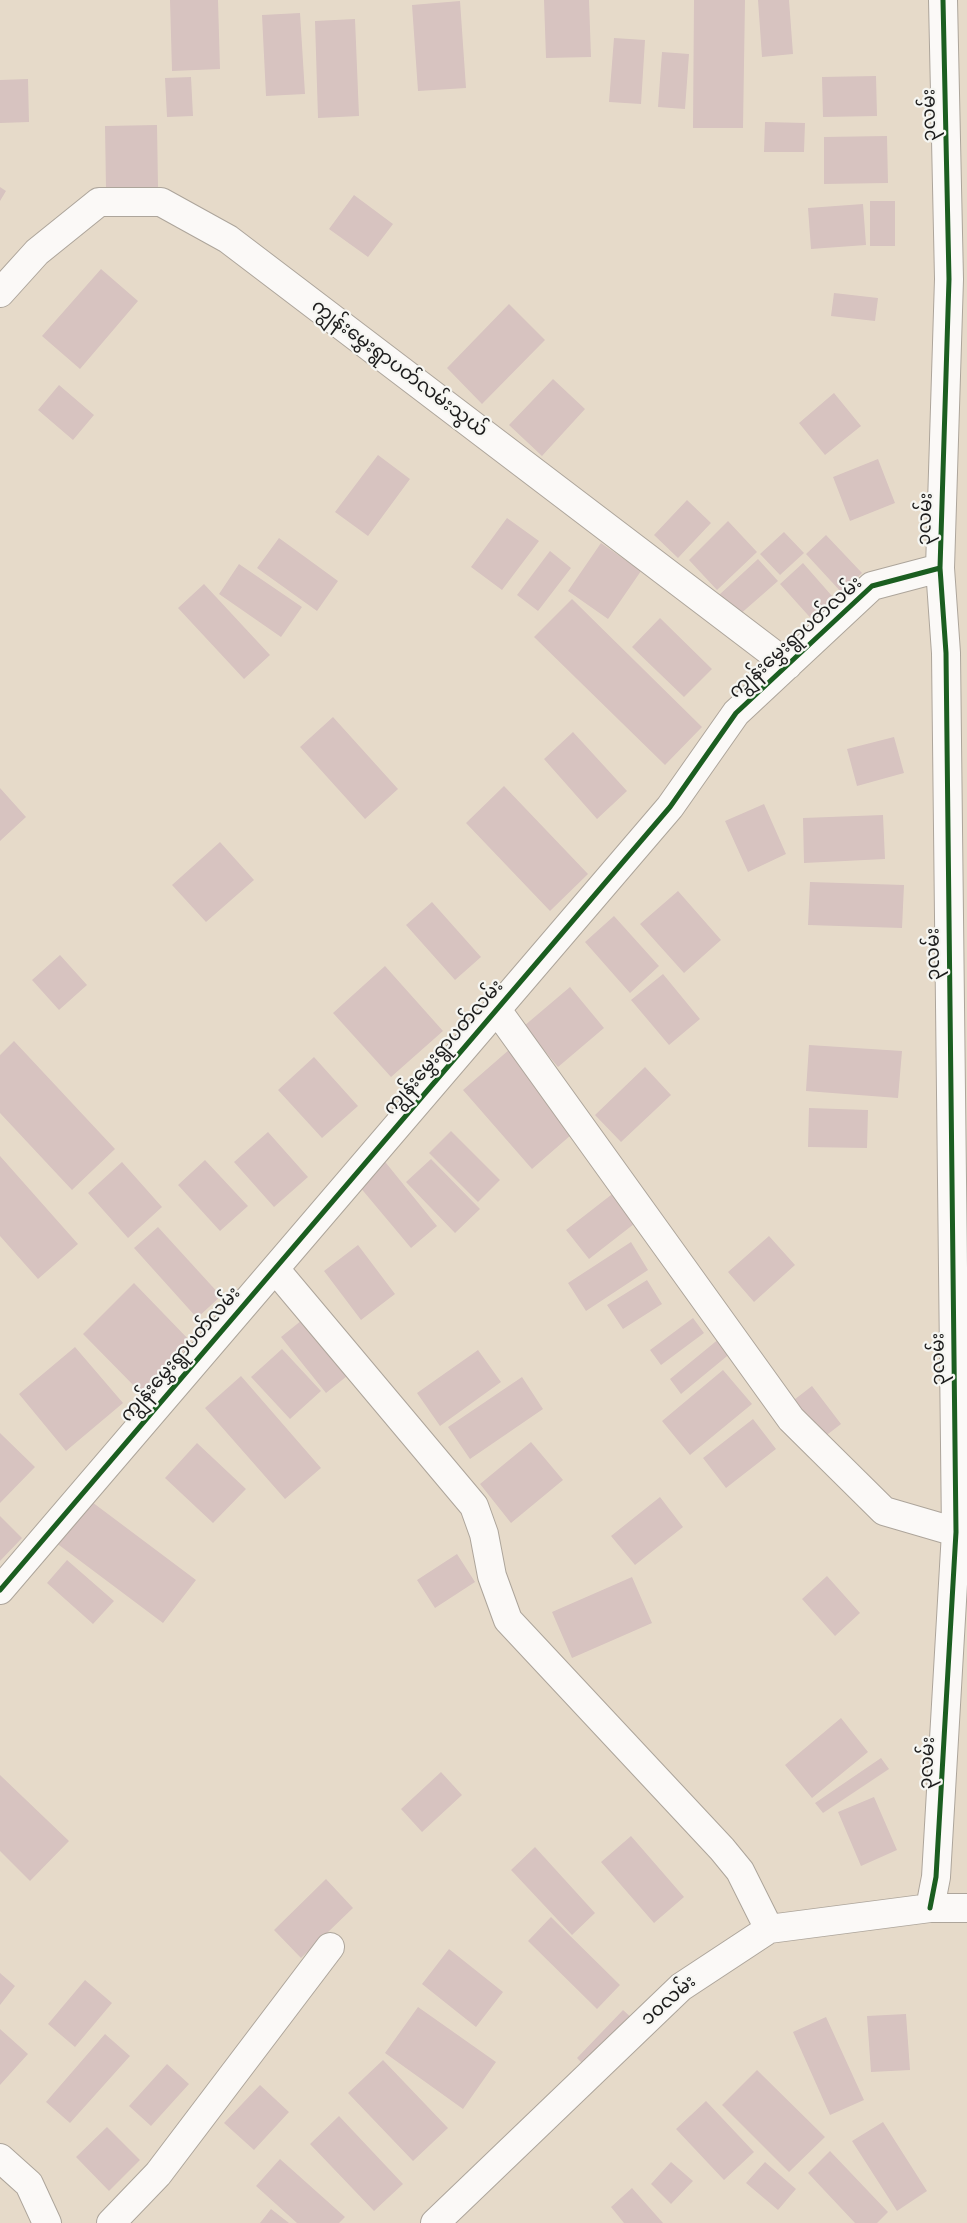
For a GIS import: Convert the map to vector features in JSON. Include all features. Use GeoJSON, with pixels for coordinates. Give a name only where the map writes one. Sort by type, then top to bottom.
{"type":"FeatureCollection","features":[{"type":"Feature","properties":{"kind":"street","name":"၃လမ်း"},"geometry":{"type":"LineString","coordinates":[[930,1908],[936,1877],[961,1532],[956,653],[940,568],[958,279],[943,0]]}},
{"type":"Feature","properties":{"kind":"street","name":"ကျွန်းမွှေးရွာပတ်လမ်းသွယ်"},"geometry":{"type":"LineString","coordinates":[[0,293],[37,252],[99,202],[161,202],[228,239],[788,665]]}},
{"type":"Feature","properties":{"kind":"street","name":"ကျွန်းမွှေးရွာပတ်လမ်း"},"geometry":{"type":"LineString","coordinates":[[0,1589],[670,807],[736,713],[872,586],[940,568]]}},
{"type":"Feature","properties":{"kind":"street"},"geometry":{"type":"LineString","coordinates":[[497,1010],[791,1419],[884,1511],[961,1532]]}},
{"type":"Feature","properties":{"kind":"street"},"geometry":{"type":"LineString","coordinates":[[275,1269],[474,1506],[484,1534],[492,1576],[508,1620],[722,1849],[740,1871],[769,1929]]}},
{"type":"Feature","properties":{"kind":"street","name":"၁၀လမ်း"},"geometry":{"type":"LineString","coordinates":[[436,2223],[681,1987],[769,1929],[930,1908],[967,1908]]}},
{"type":"Feature","properties":{"kind":"street"},"geometry":{"type":"LineString","coordinates":[[111,2223],[158,2174],[330,1946]]}},
{"type":"Feature","properties":{"kind":"street"},"geometry":{"type":"LineString","coordinates":[[0,2158],[29,2184],[47,2223]]}},
{"type":"Feature","properties":{"kind":"building"},"geometry":{"type":"Polygon","coordinates":[[[170,0],[218,0],[220,69],[172,71],[170,0]]]}},
{"type":"Feature","properties":{"kind":"building"},"geometry":{"type":"Polygon","coordinates":[[[544,0],[589,0],[591,57],[546,58],[544,0]]]}},
{"type":"Feature","properties":{"kind":"building"},"geometry":{"type":"Polygon","coordinates":[[[694,0],[745,0],[743,128],[693,128],[694,0]]]}},
{"type":"Feature","properties":{"kind":"building"},"geometry":{"type":"Polygon","coordinates":[[[758,0],[789,0],[793,54],[762,57],[758,0]]]}},
{"type":"Feature","properties":{"kind":"building"},"geometry":{"type":"Polygon","coordinates":[[[460,1],[466,88],[418,91],[412,5],[460,1]]]}},
{"type":"Feature","properties":{"kind":"building"},"geometry":{"type":"Polygon","coordinates":[[[300,13],[305,94],[266,96],[262,15],[300,13]]]}},
{"type":"Feature","properties":{"kind":"building"},"geometry":{"type":"Polygon","coordinates":[[[355,19],[359,116],[318,118],[315,21],[355,19]]]}},
{"type":"Feature","properties":{"kind":"building"},"geometry":{"type":"Polygon","coordinates":[[[614,38],[645,40],[641,104],[609,102],[614,38]]]}},
{"type":"Feature","properties":{"kind":"building"},"geometry":{"type":"Polygon","coordinates":[[[662,52],[689,54],[685,109],[658,107],[662,52]]]}},
{"type":"Feature","properties":{"kind":"building"},"geometry":{"type":"Polygon","coordinates":[[[876,76],[877,116],[823,117],[822,77],[876,76]]]}},
{"type":"Feature","properties":{"kind":"building"},"geometry":{"type":"Polygon","coordinates":[[[191,77],[193,116],[167,117],[165,78],[191,77]]]}},
{"type":"Feature","properties":{"kind":"building"},"geometry":{"type":"Polygon","coordinates":[[[28,79],[29,122],[0,123],[0,80],[28,79]]]}},
{"type":"Feature","properties":{"kind":"building"},"geometry":{"type":"Polygon","coordinates":[[[765,122],[805,123],[804,152],[764,152],[765,122]]]}},
{"type":"Feature","properties":{"kind":"building"},"geometry":{"type":"Polygon","coordinates":[[[157,125],[158,187],[106,189],[105,126],[157,125]]]}},
{"type":"Feature","properties":{"kind":"building"},"geometry":{"type":"Polygon","coordinates":[[[887,136],[888,183],[824,184],[824,137],[887,136]]]}},
{"type":"Feature","properties":{"kind":"building"},"geometry":{"type":"Polygon","coordinates":[[[0,187],[6,191],[0,201],[0,187]]]}},
{"type":"Feature","properties":{"kind":"building"},"geometry":{"type":"Polygon","coordinates":[[[354,195],[393,224],[368,257],[329,229],[354,195]]]}},
{"type":"Feature","properties":{"kind":"building"},"geometry":{"type":"Polygon","coordinates":[[[870,201],[895,201],[895,246],[870,246],[870,201]]]}},
{"type":"Feature","properties":{"kind":"building"},"geometry":{"type":"Polygon","coordinates":[[[863,204],[866,245],[811,249],[808,208],[863,204]]]}},
{"type":"Feature","properties":{"kind":"building"},"geometry":{"type":"Polygon","coordinates":[[[101,269],[138,301],[80,369],[42,336],[101,269]]]}},
{"type":"Feature","properties":{"kind":"building"},"geometry":{"type":"Polygon","coordinates":[[[834,293],[878,298],[875,321],[831,316],[834,293]]]}},
{"type":"Feature","properties":{"kind":"building"},"geometry":{"type":"Polygon","coordinates":[[[509,304],[545,340],[482,404],[447,368],[509,304]]]}},
{"type":"Feature","properties":{"kind":"building"},"geometry":{"type":"Polygon","coordinates":[[[553,379],[585,409],[542,456],[509,425],[553,379]]]}},
{"type":"Feature","properties":{"kind":"building"},"geometry":{"type":"Polygon","coordinates":[[[59,385],[94,415],[73,440],[38,410],[59,385]]]}},
{"type":"Feature","properties":{"kind":"building"},"geometry":{"type":"Polygon","coordinates":[[[834,393],[861,426],[825,455],[799,423],[834,393]]]}},
{"type":"Feature","properties":{"kind":"building"},"geometry":{"type":"Polygon","coordinates":[[[378,455],[410,479],[368,536],[335,512],[378,455]]]}},
{"type":"Feature","properties":{"kind":"building"},"geometry":{"type":"Polygon","coordinates":[[[878,459],[895,503],[850,521],[833,477],[878,459]]]}},
{"type":"Feature","properties":{"kind":"building"},"geometry":{"type":"Polygon","coordinates":[[[687,500],[711,523],[678,558],[654,535],[687,500]]]}},
{"type":"Feature","properties":{"kind":"building"},"geometry":{"type":"Polygon","coordinates":[[[507,518],[539,541],[502,590],[471,567],[507,518]]]}},
{"type":"Feature","properties":{"kind":"building"},"geometry":{"type":"Polygon","coordinates":[[[728,521],[757,552],[717,590],[689,560],[728,521]]]}},
{"type":"Feature","properties":{"kind":"building"},"geometry":{"type":"Polygon","coordinates":[[[784,532],[804,553],[780,575],[760,554],[784,532]]]}},
{"type":"Feature","properties":{"kind":"building"},"geometry":{"type":"Polygon","coordinates":[[[826,535],[862,573],[842,593],[806,554],[826,535]]]}},
{"type":"Feature","properties":{"kind":"building"},"geometry":{"type":"Polygon","coordinates":[[[279,538],[338,581],[317,611],[257,568],[279,538]]]}},
{"type":"Feature","properties":{"kind":"building"},"geometry":{"type":"Polygon","coordinates":[[[601,543],[641,571],[608,619],[568,591],[601,543]]]}},
{"type":"Feature","properties":{"kind":"building"},"geometry":{"type":"Polygon","coordinates":[[[550,551],[571,568],[538,611],[517,595],[550,551]]]}},
{"type":"Feature","properties":{"kind":"building"},"geometry":{"type":"Polygon","coordinates":[[[758,559],[778,581],[738,616],[719,595],[758,559]]]}},
{"type":"Feature","properties":{"kind":"building"},"geometry":{"type":"Polygon","coordinates":[[[803,563],[839,604],[816,624],[780,584],[803,563]]]}},
{"type":"Feature","properties":{"kind":"building"},"geometry":{"type":"Polygon","coordinates":[[[239,564],[302,607],[281,637],[219,594],[239,564]]]}},
{"type":"Feature","properties":{"kind":"building"},"geometry":{"type":"Polygon","coordinates":[[[204,584],[270,655],[244,679],[178,608],[204,584]]]}},
{"type":"Feature","properties":{"kind":"building"},"geometry":{"type":"Polygon","coordinates":[[[572,599],[702,727],[665,765],[534,637],[572,599]]]}},
{"type":"Feature","properties":{"kind":"building"},"geometry":{"type":"Polygon","coordinates":[[[660,618],[712,669],[684,697],[632,647],[660,618]]]}},
{"type":"Feature","properties":{"kind":"building"},"geometry":{"type":"Polygon","coordinates":[[[333,717],[398,789],[365,819],[300,747],[333,717]]]}},
{"type":"Feature","properties":{"kind":"building"},"geometry":{"type":"Polygon","coordinates":[[[573,732],[627,791],[597,819],[544,759],[573,732]]]}},
{"type":"Feature","properties":{"kind":"building"},"geometry":{"type":"Polygon","coordinates":[[[894,737],[904,773],[857,786],[847,749],[894,737]]]}},
{"type":"Feature","properties":{"kind":"building"},"geometry":{"type":"Polygon","coordinates":[[[504,786],[588,874],[550,911],[466,823],[504,786]]]}},
{"type":"Feature","properties":{"kind":"building"},"geometry":{"type":"Polygon","coordinates":[[[0,788],[26,817],[0,841],[0,788]]]}},
{"type":"Feature","properties":{"kind":"building"},"geometry":{"type":"Polygon","coordinates":[[[764,804],[786,854],[748,872],[725,821],[764,804]]]}},
{"type":"Feature","properties":{"kind":"building"},"geometry":{"type":"Polygon","coordinates":[[[883,815],[885,859],[804,863],[803,818],[883,815]]]}},
{"type":"Feature","properties":{"kind":"building"},"geometry":{"type":"Polygon","coordinates":[[[220,842],[254,880],[206,922],[172,885],[220,842]]]}},
{"type":"Feature","properties":{"kind":"building"},"geometry":{"type":"Polygon","coordinates":[[[810,882],[904,885],[902,928],[808,925],[810,882]]]}},
{"type":"Feature","properties":{"kind":"building"},"geometry":{"type":"Polygon","coordinates":[[[678,891],[721,940],[684,973],[640,924],[678,891]]]}},
{"type":"Feature","properties":{"kind":"building"},"geometry":{"type":"Polygon","coordinates":[[[432,902],[481,957],[455,980],[406,925],[432,902]]]}},
{"type":"Feature","properties":{"kind":"building"},"geometry":{"type":"Polygon","coordinates":[[[614,916],[659,966],[630,993],[585,942],[614,916]]]}},
{"type":"Feature","properties":{"kind":"building"},"geometry":{"type":"Polygon","coordinates":[[[60,955],[87,985],[59,1010],[32,980],[60,955]]]}},
{"type":"Feature","properties":{"kind":"building"},"geometry":{"type":"Polygon","coordinates":[[[385,966],[443,1031],[391,1077],[333,1013],[385,966]]]}},
{"type":"Feature","properties":{"kind":"building"},"geometry":{"type":"Polygon","coordinates":[[[663,974],[700,1019],[669,1045],[631,1000],[663,974]]]}},
{"type":"Feature","properties":{"kind":"building"},"geometry":{"type":"Polygon","coordinates":[[[570,987],[604,1028],[558,1067],[524,1026],[570,987]]]}},
{"type":"Feature","properties":{"kind":"building"},"geometry":{"type":"Polygon","coordinates":[[[14,1041],[115,1149],[72,1190],[0,1113],[0,1055],[14,1041]]]}},
{"type":"Feature","properties":{"kind":"building"},"geometry":{"type":"Polygon","coordinates":[[[809,1045],[902,1051],[898,1098],[806,1091],[809,1045]]]}},
{"type":"Feature","properties":{"kind":"building"},"geometry":{"type":"Polygon","coordinates":[[[510,1049],[579,1128],[532,1169],[463,1090],[510,1049]]]}},
{"type":"Feature","properties":{"kind":"building"},"geometry":{"type":"Polygon","coordinates":[[[314,1057],[358,1106],[322,1138],[278,1090],[314,1057]]]}},
{"type":"Feature","properties":{"kind":"building"},"geometry":{"type":"Polygon","coordinates":[[[645,1067],[671,1095],[621,1142],[595,1115],[645,1067]]]}},
{"type":"Feature","properties":{"kind":"building"},"geometry":{"type":"Polygon","coordinates":[[[809,1108],[868,1110],[867,1148],[808,1147],[809,1108]]]}},
{"type":"Feature","properties":{"kind":"building"},"geometry":{"type":"Polygon","coordinates":[[[451,1131],[500,1180],[478,1202],[429,1153],[451,1131]]]}},
{"type":"Feature","properties":{"kind":"building"},"geometry":{"type":"Polygon","coordinates":[[[268,1132],[308,1177],[274,1207],[234,1162],[268,1132]]]}},
{"type":"Feature","properties":{"kind":"building"},"geometry":{"type":"Polygon","coordinates":[[[0,1156],[78,1244],[38,1279],[0,1236],[0,1156]]]}},
{"type":"Feature","properties":{"kind":"building"},"geometry":{"type":"Polygon","coordinates":[[[382,1158],[437,1226],[411,1248],[354,1180],[382,1158]]]}},
{"type":"Feature","properties":{"kind":"building"},"geometry":{"type":"Polygon","coordinates":[[[431,1159],[480,1209],[455,1233],[406,1182],[431,1159]]]}},
{"type":"Feature","properties":{"kind":"building"},"geometry":{"type":"Polygon","coordinates":[[[205,1160],[248,1206],[220,1231],[178,1185],[205,1160]]]}},
{"type":"Feature","properties":{"kind":"building"},"geometry":{"type":"Polygon","coordinates":[[[122,1162],[162,1207],[128,1238],[88,1193],[122,1162]]]}},
{"type":"Feature","properties":{"kind":"building"},"geometry":{"type":"Polygon","coordinates":[[[620,1188],[643,1217],[589,1259],[566,1230],[620,1188]]]}},
{"type":"Feature","properties":{"kind":"building"},"geometry":{"type":"Polygon","coordinates":[[[158,1227],[221,1296],[197,1318],[134,1248],[158,1227]]]}},
{"type":"Feature","properties":{"kind":"building"},"geometry":{"type":"Polygon","coordinates":[[[769,1236],[795,1265],[754,1302],[728,1272],[769,1236]]]}},
{"type":"Feature","properties":{"kind":"building"},"geometry":{"type":"Polygon","coordinates":[[[631,1242],[648,1270],[586,1311],[568,1283],[631,1242]]]}},
{"type":"Feature","properties":{"kind":"building"},"geometry":{"type":"Polygon","coordinates":[[[358,1245],[395,1294],[361,1320],[324,1271],[358,1245]]]}},
{"type":"Feature","properties":{"kind":"building"},"geometry":{"type":"Polygon","coordinates":[[[647,1280],[662,1304],[623,1329],[607,1305],[647,1280]]]}},
{"type":"Feature","properties":{"kind":"building"},"geometry":{"type":"Polygon","coordinates":[[[134,1283],[192,1343],[141,1393],[83,1334],[134,1283]]]}},
{"type":"Feature","properties":{"kind":"building"},"geometry":{"type":"Polygon","coordinates":[[[307,1316],[352,1372],[326,1393],[281,1337],[307,1316]]]}},
{"type":"Feature","properties":{"kind":"building"},"geometry":{"type":"Polygon","coordinates":[[[693,1318],[704,1333],[661,1365],[650,1350],[693,1318]]]}},
{"type":"Feature","properties":{"kind":"building"},"geometry":{"type":"Polygon","coordinates":[[[720,1338],[732,1352],[681,1394],[670,1379],[720,1338]]]}},
{"type":"Feature","properties":{"kind":"building"},"geometry":{"type":"Polygon","coordinates":[[[75,1347],[123,1403],[66,1451],[19,1394],[75,1347]]]}},
{"type":"Feature","properties":{"kind":"building"},"geometry":{"type":"Polygon","coordinates":[[[282,1349],[321,1391],[290,1419],[251,1377],[282,1349]]]}},
{"type":"Feature","properties":{"kind":"building"},"geometry":{"type":"Polygon","coordinates":[[[478,1350],[501,1382],[440,1426],[417,1393],[478,1350]]]}},
{"type":"Feature","properties":{"kind":"building"},"geometry":{"type":"Polygon","coordinates":[[[723,1370],[752,1404],[690,1455],[662,1421],[723,1370]]]}},
{"type":"Feature","properties":{"kind":"building"},"geometry":{"type":"Polygon","coordinates":[[[241,1376],[321,1468],[285,1499],[205,1408],[241,1376]]]}},
{"type":"Feature","properties":{"kind":"building"},"geometry":{"type":"Polygon","coordinates":[[[522,1377],[543,1409],[470,1459],[448,1427],[522,1377]]]}},
{"type":"Feature","properties":{"kind":"building"},"geometry":{"type":"Polygon","coordinates":[[[812,1386],[841,1424],[819,1441],[790,1403],[812,1386]]]}},
{"type":"Feature","properties":{"kind":"building"},"geometry":{"type":"Polygon","coordinates":[[[753,1419],[776,1449],[726,1488],[703,1458],[753,1419]]]}},
{"type":"Feature","properties":{"kind":"building"},"geometry":{"type":"Polygon","coordinates":[[[0,1433],[35,1467],[0,1503],[0,1433]]]}},
{"type":"Feature","properties":{"kind":"building"},"geometry":{"type":"Polygon","coordinates":[[[531,1442],[563,1480],[511,1523],[480,1484],[531,1442]]]}},
{"type":"Feature","properties":{"kind":"building"},"geometry":{"type":"Polygon","coordinates":[[[197,1443],[246,1489],[213,1523],[165,1478],[197,1443]]]}},
{"type":"Feature","properties":{"kind":"building"},"geometry":{"type":"Polygon","coordinates":[[[660,1497],[683,1527],[635,1565],[611,1536],[660,1497]]]}},
{"type":"Feature","properties":{"kind":"building"},"geometry":{"type":"Polygon","coordinates":[[[88,1499],[196,1580],[163,1623],[55,1542],[88,1499]]]}},
{"type":"Feature","properties":{"kind":"building"},"geometry":{"type":"Polygon","coordinates":[[[0,1516],[22,1538],[0,1561],[0,1516]]]}},
{"type":"Feature","properties":{"kind":"building"},"geometry":{"type":"Polygon","coordinates":[[[457,1554],[475,1582],[435,1608],[417,1580],[457,1554]]]}},
{"type":"Feature","properties":{"kind":"building"},"geometry":{"type":"Polygon","coordinates":[[[67,1560],[114,1601],[93,1624],[47,1583],[67,1560]]]}},
{"type":"Feature","properties":{"kind":"building"},"geometry":{"type":"Polygon","coordinates":[[[827,1576],[860,1613],[835,1636],[802,1599],[827,1576]]]}},
{"type":"Feature","properties":{"kind":"building"},"geometry":{"type":"Polygon","coordinates":[[[632,1577],[652,1623],[572,1658],[552,1612],[632,1577]]]}},
{"type":"Feature","properties":{"kind":"building"},"geometry":{"type":"Polygon","coordinates":[[[841,1718],[868,1752],[812,1798],[785,1765],[841,1718]]]}},
{"type":"Feature","properties":{"kind":"building"},"geometry":{"type":"Polygon","coordinates":[[[881,1758],[889,1769],[823,1813],[815,1803],[881,1758]]]}},
{"type":"Feature","properties":{"kind":"building"},"geometry":{"type":"Polygon","coordinates":[[[441,1772],[462,1795],[422,1832],[401,1809],[441,1772]]]}},
{"type":"Feature","properties":{"kind":"building"},"geometry":{"type":"Polygon","coordinates":[[[0,1775],[69,1841],[30,1881],[0,1851],[0,1775]]]}},
{"type":"Feature","properties":{"kind":"building"},"geometry":{"type":"Polygon","coordinates":[[[874,1797],[897,1850],[861,1866],[838,1812],[874,1797]]]}},
{"type":"Feature","properties":{"kind":"building"},"geometry":{"type":"Polygon","coordinates":[[[631,1836],[684,1897],[654,1923],[601,1862],[631,1836]]]}},
{"type":"Feature","properties":{"kind":"building"},"geometry":{"type":"Polygon","coordinates":[[[535,1847],[595,1913],[572,1935],[511,1870],[535,1847]]]}},
{"type":"Feature","properties":{"kind":"building"},"geometry":{"type":"Polygon","coordinates":[[[326,1879],[353,1908],[301,1958],[274,1930],[326,1879]]]}},
{"type":"Feature","properties":{"kind":"building"},"geometry":{"type":"Polygon","coordinates":[[[551,1917],[620,1985],[597,2009],[528,1941],[551,1917]]]}},
{"type":"Feature","properties":{"kind":"building"},"geometry":{"type":"Polygon","coordinates":[[[449,1949],[503,1992],[476,2027],[422,1984],[449,1949]]]}},
{"type":"Feature","properties":{"kind":"building"},"geometry":{"type":"Polygon","coordinates":[[[0,1973],[15,1986],[0,2005],[0,1973]]]}},
{"type":"Feature","properties":{"kind":"building"},"geometry":{"type":"Polygon","coordinates":[[[85,1980],[112,2003],[75,2047],[48,2024],[85,1980]]]}},
{"type":"Feature","properties":{"kind":"building"},"geometry":{"type":"Polygon","coordinates":[[[418,2007],[496,2062],[463,2109],[385,2053],[418,2007]]]}},
{"type":"Feature","properties":{"kind":"building"},"geometry":{"type":"Polygon","coordinates":[[[623,2010],[634,2020],[588,2069],[577,2058],[623,2010]]]}},
{"type":"Feature","properties":{"kind":"building"},"geometry":{"type":"Polygon","coordinates":[[[906,2014],[910,2070],[871,2072],[867,2016],[906,2014]]]}},
{"type":"Feature","properties":{"kind":"building"},"geometry":{"type":"Polygon","coordinates":[[[826,2017],[864,2100],[830,2115],[793,2032],[826,2017]]]}},
{"type":"Feature","properties":{"kind":"building"},"geometry":{"type":"Polygon","coordinates":[[[0,2029],[28,2054],[0,2085],[0,2029]]]}},
{"type":"Feature","properties":{"kind":"building"},"geometry":{"type":"Polygon","coordinates":[[[105,2034],[130,2056],[70,2123],[46,2102],[105,2034]]]}},
{"type":"Feature","properties":{"kind":"building"},"geometry":{"type":"Polygon","coordinates":[[[383,2060],[448,2128],[413,2161],[348,2093],[383,2060]]]}},
{"type":"Feature","properties":{"kind":"building"},"geometry":{"type":"Polygon","coordinates":[[[167,2064],[189,2084],[151,2126],[129,2106],[167,2064]]]}},
{"type":"Feature","properties":{"kind":"building"},"geometry":{"type":"Polygon","coordinates":[[[757,2070],[825,2137],[789,2172],[722,2105],[757,2070]]]}},
{"type":"Feature","properties":{"kind":"building"},"geometry":{"type":"Polygon","coordinates":[[[260,2085],[289,2112],[254,2150],[224,2123],[260,2085]]]}},
{"type":"Feature","properties":{"kind":"building"},"geometry":{"type":"Polygon","coordinates":[[[706,2101],[754,2152],[724,2180],[676,2129],[706,2101]]]}},
{"type":"Feature","properties":{"kind":"building"},"geometry":{"type":"Polygon","coordinates":[[[339,2116],[403,2184],[374,2211],[310,2144],[339,2116]]]}},
{"type":"Feature","properties":{"kind":"building"},"geometry":{"type":"Polygon","coordinates":[[[883,2122],[927,2191],[897,2211],[852,2141],[883,2122]]]}},
{"type":"Feature","properties":{"kind":"building"},"geometry":{"type":"Polygon","coordinates":[[[107,2127],[140,2160],[109,2191],[76,2157],[107,2127]]]}},
{"type":"Feature","properties":{"kind":"building"},"geometry":{"type":"Polygon","coordinates":[[[830,2151],[888,2212],[877,2223],[855,2223],[808,2173],[830,2151]]]}},
{"type":"Feature","properties":{"kind":"building"},"geometry":{"type":"Polygon","coordinates":[[[280,2159],[345,2217],[339,2223],[297,2223],[256,2186],[280,2159]]]}},
{"type":"Feature","properties":{"kind":"building"},"geometry":{"type":"Polygon","coordinates":[[[671,2162],[693,2181],[671,2204],[651,2184],[671,2162]]]}},
{"type":"Feature","properties":{"kind":"building"},"geometry":{"type":"Polygon","coordinates":[[[765,2162],[796,2189],[778,2210],[746,2183],[765,2162]]]}},
{"type":"Feature","properties":{"kind":"building"},"geometry":{"type":"Polygon","coordinates":[[[632,2188],[663,2223],[624,2223],[611,2207],[632,2188]]]}},
{"type":"Feature","properties":{"kind":"building"},"geometry":{"type":"Polygon","coordinates":[[[271,2209],[289,2223],[260,2223],[271,2209]]]}},
{"type":"Feature","properties":{"kind":"cycle path"},"geometry":{"type":"LineString","coordinates":[[930,1908],[936,1877],[956,1532],[946,653],[940,568],[949,279],[943,0]]}},
{"type":"Feature","properties":{"kind":"cycle path"},"geometry":{"type":"LineString","coordinates":[[0,1590],[670,807],[736,713],[872,586],[940,568]]}}]}
